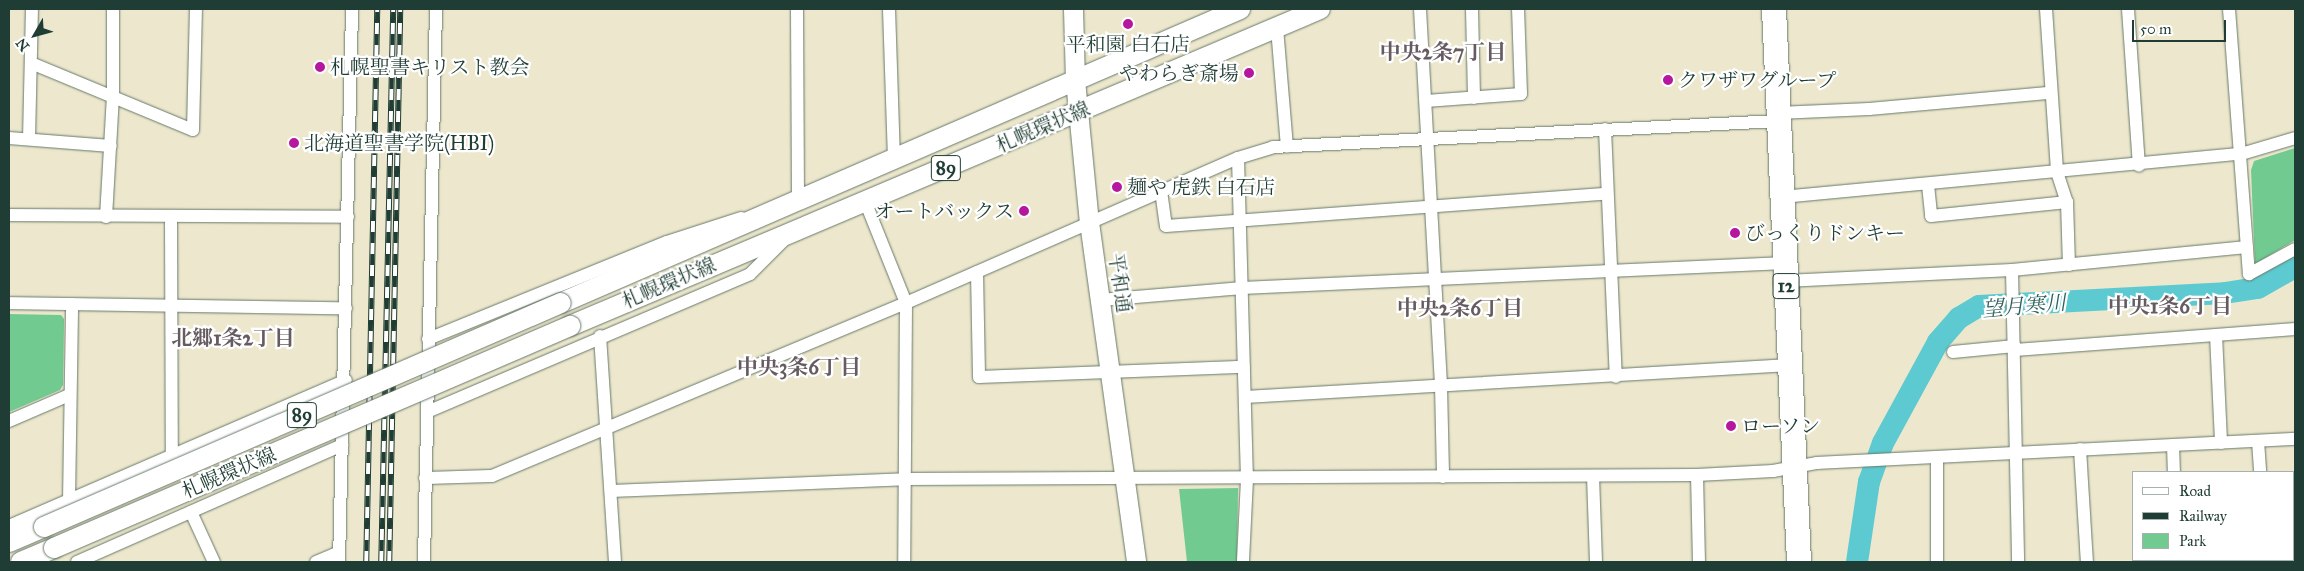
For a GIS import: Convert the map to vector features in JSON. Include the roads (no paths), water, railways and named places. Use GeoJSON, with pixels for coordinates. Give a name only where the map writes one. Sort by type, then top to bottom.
{"type":"FeatureCollection","features":[{"type":"Feature","properties":{"kind":"highway","name":"12"},"geometry":{"type":"LineString","coordinates":[[1774,9],[1799,562]]}},
{"type":"Feature","properties":{"kind":"main road","name":"札幌環状線"},"geometry":{"type":"LineString","coordinates":[[9,542],[776,211],[894,157],[1240,9]]}},
{"type":"Feature","properties":{"kind":"main road","name":"札幌環状線"},"geometry":{"type":"LineString","coordinates":[[21,562],[797,228],[1078,114],[1320,9]]}},
{"type":"Feature","properties":{"kind":"street"},"geometry":{"type":"LineString","coordinates":[[30,139],[32,9]]}},
{"type":"Feature","properties":{"kind":"street"},"geometry":{"type":"LineString","coordinates":[[106,217],[113,97],[113,9]]}},
{"type":"Feature","properties":{"kind":"street"},"geometry":{"type":"LineString","coordinates":[[31,63],[193,130],[196,9]]}},
{"type":"Feature","properties":{"kind":"street"},"geometry":{"type":"LineString","coordinates":[[316,562],[339,557],[346,380],[352,9]]}},
{"type":"Feature","properties":{"kind":"street"},"geometry":{"type":"LineString","coordinates":[[424,562],[436,9]]}},
{"type":"Feature","properties":{"kind":"street"},"geometry":{"type":"LineString","coordinates":[[797,9],[798,201]]}},
{"type":"Feature","properties":{"kind":"street"},"geometry":{"type":"LineString","coordinates":[[889,9],[894,157]]}},
{"type":"Feature","properties":{"kind":"street","name":"平和通"},"geometry":{"type":"LineString","coordinates":[[1073,9],[1075,80],[1089,222],[1136,562]]}},
{"type":"Feature","properties":{"kind":"street"},"geometry":{"type":"LineString","coordinates":[[1420,9],[1436,281],[1443,477]]}},
{"type":"Feature","properties":{"kind":"street"},"geometry":{"type":"LineString","coordinates":[[1472,9],[1474,98]]}},
{"type":"Feature","properties":{"kind":"street"},"geometry":{"type":"LineString","coordinates":[[1426,101],[1521,94],[1518,9]]}},
{"type":"Feature","properties":{"kind":"street"},"geometry":{"type":"LineString","coordinates":[[2046,9],[2050,93],[2057,172],[2061,193],[2067,202],[2069,265]]}},
{"type":"Feature","properties":{"kind":"street"},"geometry":{"type":"LineString","coordinates":[[2128,9],[2139,166]]}},
{"type":"Feature","properties":{"kind":"street"},"geometry":{"type":"LineString","coordinates":[[2229,9],[2249,274],[2295,249]]}},
{"type":"Feature","properties":{"kind":"street"},"geometry":{"type":"LineString","coordinates":[[1276,28],[1287,147]]}},
{"type":"Feature","properties":{"kind":"street"},"geometry":{"type":"LineString","coordinates":[[425,478],[492,476],[906,303],[1238,158],[1273,147],[1428,137],[1605,129],[1778,117],[2050,93]]}},
{"type":"Feature","properties":{"kind":"street"},"geometry":{"type":"LineString","coordinates":[[1605,129],[1616,377]]}},
{"type":"Feature","properties":{"kind":"street"},"geometry":{"type":"LineString","coordinates":[[9,138],[111,146]]}},
{"type":"Feature","properties":{"kind":"street"},"geometry":{"type":"LineString","coordinates":[[1782,197],[2139,166],[2241,154],[2295,138]]}},
{"type":"Feature","properties":{"kind":"street"},"geometry":{"type":"LineString","coordinates":[[1238,158],[1247,479],[1243,562]]}},
{"type":"Feature","properties":{"kind":"street"},"geometry":{"type":"LineString","coordinates":[[1928,185],[1931,216],[2067,202]]}},
{"type":"Feature","properties":{"kind":"street"},"geometry":{"type":"LineString","coordinates":[[1161,191],[1166,226],[1240,219],[1432,208],[1607,194]]}},
{"type":"Feature","properties":{"kind":"street"},"geometry":{"type":"LineString","coordinates":[[865,201],[906,303],[904,562]]}},
{"type":"Feature","properties":{"kind":"street"},"geometry":{"type":"LineString","coordinates":[[428,339],[667,242],[725,221],[776,211]]}},
{"type":"Feature","properties":{"kind":"street"},"geometry":{"type":"LineString","coordinates":[[9,215],[171,218],[348,216]]}},
{"type":"Feature","properties":{"kind":"street"},"geometry":{"type":"LineString","coordinates":[[171,218],[173,305],[172,457]]}},
{"type":"Feature","properties":{"kind":"street"},"geometry":{"type":"LineString","coordinates":[[427,412],[600,336],[750,274],[797,228]]}},
{"type":"Feature","properties":{"kind":"street"},"geometry":{"type":"LineString","coordinates":[[1100,300],[1242,288],[1612,274],[2012,270],[2246,247]]}},
{"type":"Feature","properties":{"kind":"street"},"geometry":{"type":"LineString","coordinates":[[2012,270],[2018,562]]}},
{"type":"Feature","properties":{"kind":"street"},"geometry":{"type":"LineString","coordinates":[[977,272],[979,376],[1110,374],[1244,367]]}},
{"type":"Feature","properties":{"kind":"street"},"geometry":{"type":"LineString","coordinates":[[9,303],[346,308]]}},
{"type":"Feature","properties":{"kind":"street"},"geometry":{"type":"LineString","coordinates":[[69,501],[69,395],[72,304]]}},
{"type":"Feature","properties":{"kind":"street"},"geometry":{"type":"LineString","coordinates":[[1953,352],[2295,330]]}},
{"type":"Feature","properties":{"kind":"street"},"geometry":{"type":"LineString","coordinates":[[2216,335],[2220,443]]}},
{"type":"Feature","properties":{"kind":"street"},"geometry":{"type":"LineString","coordinates":[[600,336],[615,562]]}},
{"type":"Feature","properties":{"kind":"street"},"geometry":{"type":"LineString","coordinates":[[1245,397],[1616,377],[1790,365]]}},
{"type":"Feature","properties":{"kind":"street"},"geometry":{"type":"LineString","coordinates":[[9,526],[346,380]]}},
{"type":"Feature","properties":{"kind":"street"},"geometry":{"type":"LineString","coordinates":[[9,421],[69,395]]}},
{"type":"Feature","properties":{"kind":"street"},"geometry":{"type":"LineString","coordinates":[[611,492],[905,479],[1124,476],[1247,479],[1697,475],[1773,471],[1795,465],[2295,439]]}},
{"type":"Feature","properties":{"kind":"street"},"geometry":{"type":"LineString","coordinates":[[2258,441],[2260,471]]}},
{"type":"Feature","properties":{"kind":"street"},"geometry":{"type":"LineString","coordinates":[[77,562],[342,445]]}},
{"type":"Feature","properties":{"kind":"street"},"geometry":{"type":"LineString","coordinates":[[2173,446],[2174,471]]}},
{"type":"Feature","properties":{"kind":"street"},"geometry":{"type":"LineString","coordinates":[[2080,449],[2087,562]]}},
{"type":"Feature","properties":{"kind":"street"},"geometry":{"type":"LineString","coordinates":[[1937,458],[1937,562]]}},
{"type":"Feature","properties":{"kind":"street"},"geometry":{"type":"LineString","coordinates":[[1697,475],[1700,562]]}},
{"type":"Feature","properties":{"kind":"street"},"geometry":{"type":"LineString","coordinates":[[1593,476],[1596,562]]}},
{"type":"Feature","properties":{"kind":"street"},"geometry":{"type":"LineString","coordinates":[[191,512],[214,562]]}},
{"type":"Feature","properties":{"kind":"waterway","name":"望月寒川"},"geometry":{"type":"LineString","coordinates":[[1857,562],[1869,482],[1883,443],[1938,342],[1959,318],[1979,306],[2225,293],[2258,288],[2295,267]]}},
{"type":"Feature","properties":{"kind":"railway"},"geometry":{"type":"LineString","coordinates":[[366,562],[377,9]]}},
{"type":"Feature","properties":{"kind":"railway"},"geometry":{"type":"LineString","coordinates":[[381,562],[393,9]]}},
{"type":"Feature","properties":{"kind":"railway"},"geometry":{"type":"LineString","coordinates":[[389,562],[400,9]]}},
{"type":"Feature","properties":{"kind":"place","name":"平和園 白石店"},"geometry":{"type":"Point","coordinates":[1128,24]}},
{"type":"Feature","properties":{"kind":"place","name":"札幌聖書キリスト教会"},"geometry":{"type":"Point","coordinates":[320,67]}},
{"type":"Feature","properties":{"kind":"place","name":"やわらぎ斎場"},"geometry":{"type":"Point","coordinates":[1249,73]}},
{"type":"Feature","properties":{"kind":"place","name":"クワザワグループ"},"geometry":{"type":"Point","coordinates":[1668,80]}},
{"type":"Feature","properties":{"kind":"place","name":"北海道聖書学院(HBI)"},"geometry":{"type":"Point","coordinates":[294,143]}},
{"type":"Feature","properties":{"kind":"place","name":"麺や 虎鉄 白石店"},"geometry":{"type":"Point","coordinates":[1117,187]}},
{"type":"Feature","properties":{"kind":"place","name":"オートバックス"},"geometry":{"type":"Point","coordinates":[1024,211]}},
{"type":"Feature","properties":{"kind":"place","name":"びっくりドンキー"},"geometry":{"type":"Point","coordinates":[1735,233]}},
{"type":"Feature","properties":{"kind":"place","name":"ローソン"},"geometry":{"type":"Point","coordinates":[1731,426]}},
{"type":"Feature","properties":{"kind":"district","name":"中央2条7丁目"},"geometry":{"type":"Point","coordinates":[1443,52]}},
{"type":"Feature","properties":{"kind":"district","name":"中央1条6丁目"},"geometry":{"type":"Point","coordinates":[2170,306]}},
{"type":"Feature","properties":{"kind":"district","name":"中央2条6丁目"},"geometry":{"type":"Point","coordinates":[1460,308]}},
{"type":"Feature","properties":{"kind":"district","name":"北郷1条2丁目"},"geometry":{"type":"Point","coordinates":[233,338]}},
{"type":"Feature","properties":{"kind":"district","name":"中央3条6丁目"},"geometry":{"type":"Point","coordinates":[799,367]}}]}
